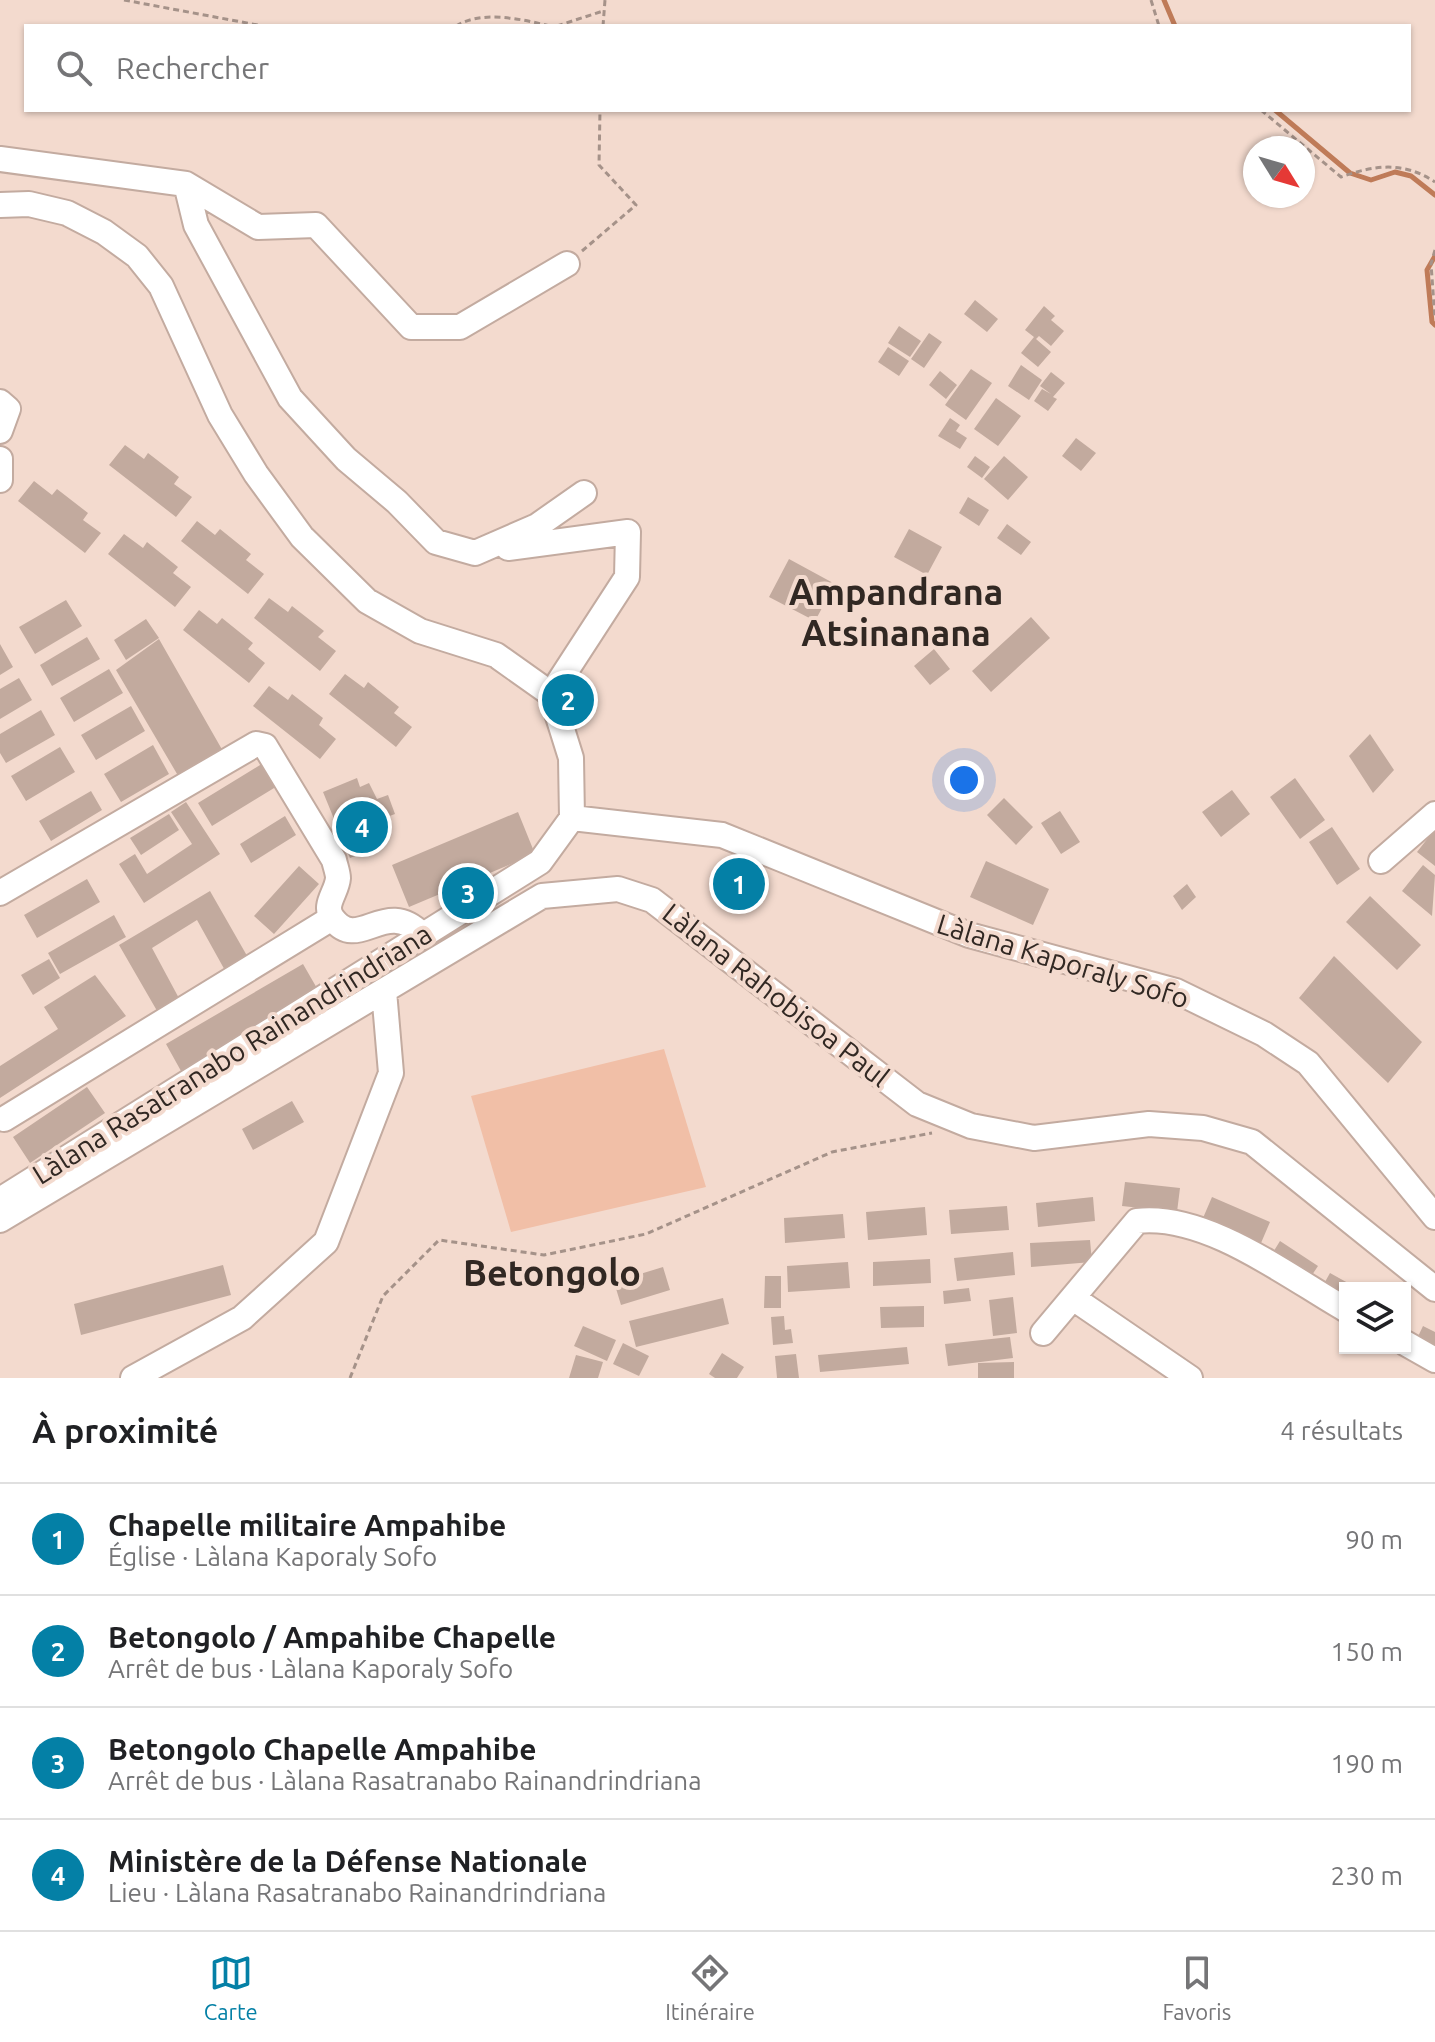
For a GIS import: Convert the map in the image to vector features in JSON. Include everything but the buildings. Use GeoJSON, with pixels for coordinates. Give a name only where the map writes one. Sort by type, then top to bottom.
{"type":"FeatureCollection","features":[{"type":"Feature","properties":{"kind":"street"},"geometry":{"type":"LineString","coordinates":[[0,159],[186,184],[258,227],[316,225],[411,327],[460,327],[567,264]]}},
{"type":"Feature","properties":{"kind":"street"},"geometry":{"type":"LineString","coordinates":[[186,184],[196,225],[290,398],[346,459],[397,502],[436,542],[475,553],[628,532],[627,577],[551,694]]}},
{"type":"Feature","properties":{"kind":"street"},"geometry":{"type":"LineString","coordinates":[[0,205],[29,204],[67,213],[104,232],[137,256],[161,286],[220,415],[256,474],[302,537],[367,601],[420,631],[496,655],[551,694],[571,758],[572,818]]}},
{"type":"Feature","properties":{"kind":"street"},"geometry":{"type":"LineString","coordinates":[[0,402],[8,409],[0,431]]}},
{"type":"Feature","properties":{"kind":"street"},"geometry":{"type":"LineString","coordinates":[[0,459],[0,480]]}},
{"type":"Feature","properties":{"kind":"street"},"geometry":{"type":"LineString","coordinates":[[475,553],[537,526],[584,493]]}},
{"type":"Feature","properties":{"kind":"street"},"geometry":{"type":"LineString","coordinates":[[0,893],[256,744],[265,746],[334,860],[338,878],[328,906],[332,918],[342,927],[361,931],[396,918],[410,922],[422,935]]}},
{"type":"Feature","properties":{"kind":"street"},"geometry":{"type":"LineString","coordinates":[[1381,861],[1435,814]]}},
{"type":"Feature","properties":{"kind":"street","name":"Làlana Rasatranabo Rainandrindriana"},"geometry":{"type":"LineString","coordinates":[[0,1200],[540,862],[572,818]]}},
{"type":"Feature","properties":{"kind":"street","name":"Làlana Kaporaly Sofo"},"geometry":{"type":"LineString","coordinates":[[572,818],[722,835],[969,935],[1176,991],[1264,1034],[1308,1063],[1435,1217]]}},
{"type":"Feature","properties":{"kind":"street","name":"Làlana Rahobisoa Paul"},"geometry":{"type":"LineString","coordinates":[[0,1220],[542,896],[618,889],[652,900],[917,1104],[971,1126],[1034,1138],[1149,1124],[1203,1128],[1252,1142],[1435,1289]]}},
{"type":"Feature","properties":{"kind":"street"},"geometry":{"type":"LineString","coordinates":[[4,1119],[332,918]]}},
{"type":"Feature","properties":{"kind":"street"},"geometry":{"type":"LineString","coordinates":[[133,1378],[242,1318],[326,1242],[391,1073],[384,991]]}},
{"type":"Feature","properties":{"kind":"street"},"geometry":{"type":"LineString","coordinates":[[1043,1333],[1137,1221],[1159,1219],[1199,1228],[1339,1306]]}},
{"type":"Feature","properties":{"kind":"street"},"geometry":{"type":"LineString","coordinates":[[1073,1298],[1190,1378]]}},
{"type":"Feature","properties":{"kind":"street"},"geometry":{"type":"LineString","coordinates":[[1411,1346],[1435,1360]]}},
{"type":"Feature","properties":{"kind":"path"},"geometry":{"type":"LineString","coordinates":[[124,0],[252,24]]}},
{"type":"Feature","properties":{"kind":"path"},"geometry":{"type":"LineString","coordinates":[[603,24],[605,0]]}},
{"type":"Feature","properties":{"kind":"path"},"geometry":{"type":"LineString","coordinates":[[1151,0],[1158,24]]}},
{"type":"Feature","properties":{"kind":"path"},"geometry":{"type":"LineString","coordinates":[[563,24],[603,11]]}},
{"type":"Feature","properties":{"kind":"path"},"geometry":{"type":"LineString","coordinates":[[459,24],[467,19],[515,18],[541,24]]}},
{"type":"Feature","properties":{"kind":"path"},"geometry":{"type":"LineString","coordinates":[[567,264],[636,205],[599,165],[600,112]]}},
{"type":"Feature","properties":{"kind":"path"},"geometry":{"type":"LineString","coordinates":[[1263,112],[1341,177],[1390,164],[1435,182]]}},
{"type":"Feature","properties":{"kind":"path"},"geometry":{"type":"LineString","coordinates":[[1435,250],[1431,264],[1435,319]]}},
{"type":"Feature","properties":{"kind":"path"},"geometry":{"type":"LineString","coordinates":[[350,1378],[383,1296],[439,1240],[544,1255],[646,1234],[832,1152],[971,1126]]}},
{"type":"Feature","properties":{"kind":"shaded area"},"geometry":{"type":"Polygon","coordinates":[[[664,1049],[706,1187],[511,1232],[471,1096],[664,1049]]]}},
{"type":"Feature","properties":{"kind":"waterway"},"geometry":{"type":"LineString","coordinates":[[1164,0],[1174,24]]}},
{"type":"Feature","properties":{"kind":"waterway"},"geometry":{"type":"LineString","coordinates":[[1277,112],[1350,173],[1371,180],[1395,172],[1411,176],[1435,195]]}},
{"type":"Feature","properties":{"kind":"waterway"},"geometry":{"type":"LineString","coordinates":[[1435,256],[1427,270],[1432,322],[1435,325]]}},
{"type":"Feature","properties":{"kind":"place","name":"Betongolo / Ampahibe Chapelle"},"geometry":{"type":"Point","coordinates":[568,700]}},
{"type":"Feature","properties":{"kind":"place","name":"Ministère de la Défense Nationale"},"geometry":{"type":"Point","coordinates":[362,827]}},
{"type":"Feature","properties":{"kind":"place","name":"Chapelle militaire Ampahibe"},"geometry":{"type":"Point","coordinates":[739,884]}},
{"type":"Feature","properties":{"kind":"place","name":"Betongolo Chapelle Ampahibe"},"geometry":{"type":"Point","coordinates":[468,893]}},
{"type":"Feature","properties":{"kind":"district","name":"Ampandrana Atsinanana"},"geometry":{"type":"Point","coordinates":[896,612]}},
{"type":"Feature","properties":{"kind":"district","name":"Betongolo"},"geometry":{"type":"Point","coordinates":[552,1273]}}]}
